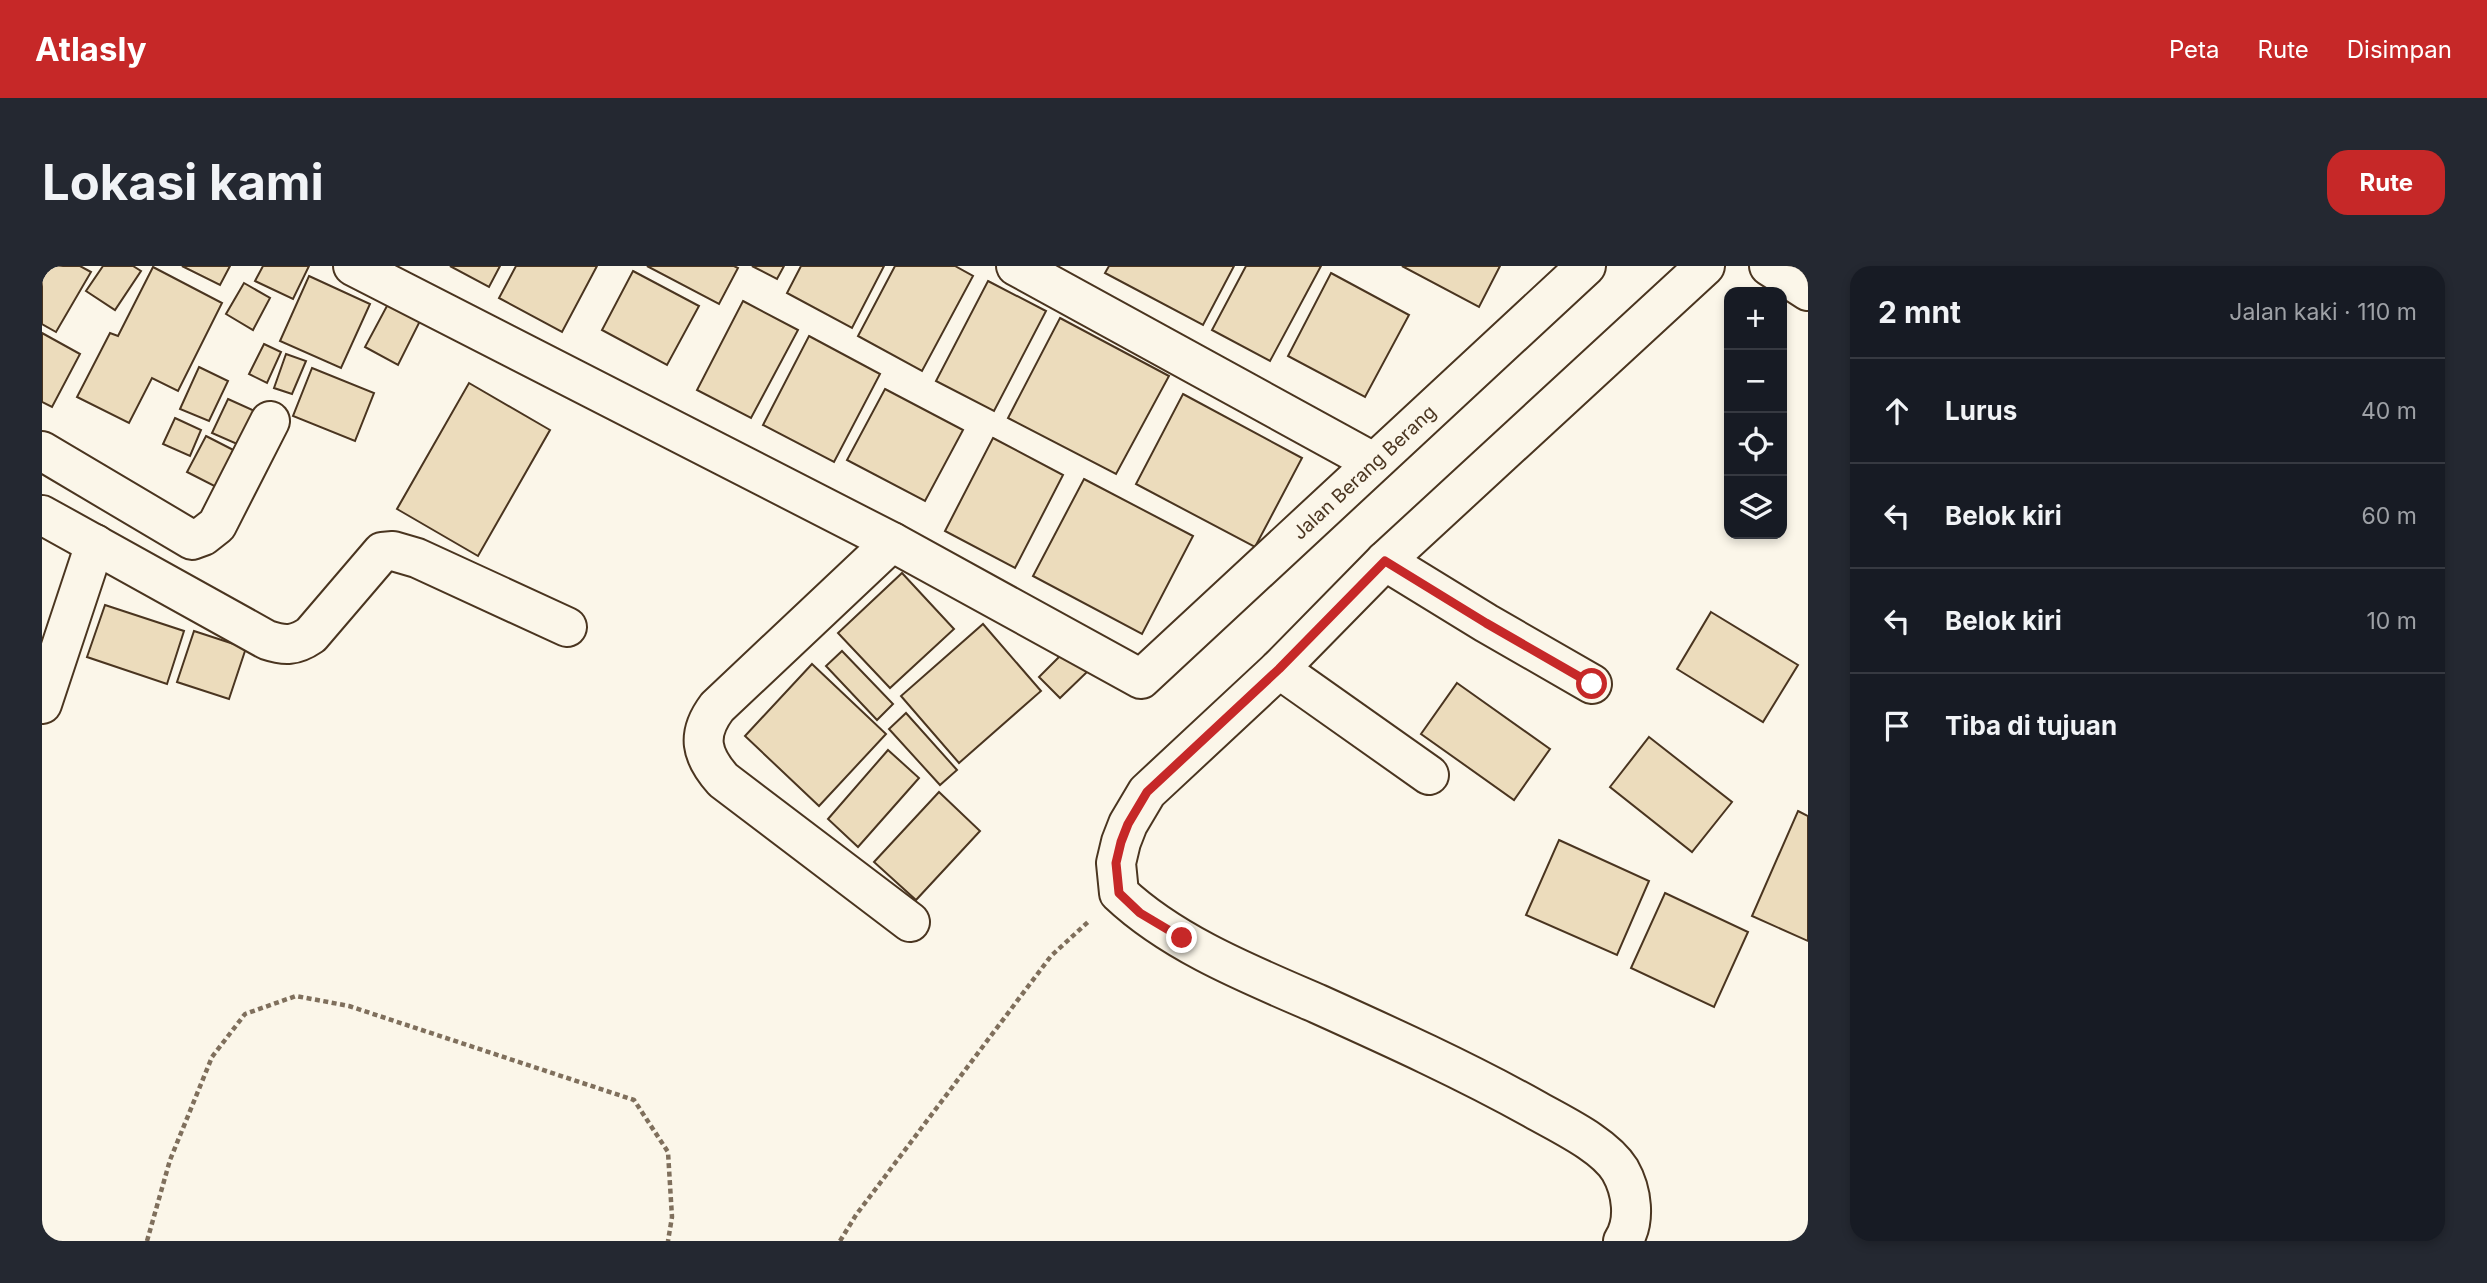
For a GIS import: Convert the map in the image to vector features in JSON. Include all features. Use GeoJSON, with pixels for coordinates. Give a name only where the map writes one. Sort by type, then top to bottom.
{"type":"FeatureCollection","features":[{"type":"Feature","properties":{"kind":"street"},"geometry":{"type":"LineString","coordinates":[[353,266],[892,542],[717,707],[705,727],[704,749],[709,764],[723,780],[910,922]]}},
{"type":"Feature","properties":{"kind":"street"},"geometry":{"type":"LineString","coordinates":[[1016,266],[1373,462]]}},
{"type":"Feature","properties":{"kind":"street","name":"Jalan Berang Berang"},"geometry":{"type":"LineString","coordinates":[[892,542],[1141,679],[1586,266]]}},
{"type":"Feature","properties":{"kind":"street"},"geometry":{"type":"LineString","coordinates":[[1623,1241],[1630,1229],[1630,1199],[1619,1170],[1588,1140],[1517,1100],[1390,1037],[1241,970],[1140,913],[1119,893],[1116,863],[1128,824],[1147,792],[1279,669],[1385,561],[1705,266]]}},
{"type":"Feature","properties":{"kind":"street"},"geometry":{"type":"LineString","coordinates":[[1769,266],[1808,291]]}},
{"type":"Feature","properties":{"kind":"street"},"geometry":{"type":"LineString","coordinates":[[42,451],[192,540],[204,536],[217,525],[270,421]]}},
{"type":"Feature","properties":{"kind":"street"},"geometry":{"type":"LineString","coordinates":[[42,515],[267,640],[290,646],[311,635],[382,552],[393,551],[417,558],[567,627]]}},
{"type":"Feature","properties":{"kind":"street"},"geometry":{"type":"LineString","coordinates":[[42,704],[94,544]]}},
{"type":"Feature","properties":{"kind":"street"},"geometry":{"type":"LineString","coordinates":[[1385,561],[1592,684]]}},
{"type":"Feature","properties":{"kind":"street"},"geometry":{"type":"LineString","coordinates":[[1279,669],[1429,775]]}},
{"type":"Feature","properties":{"kind":"path"},"geometry":{"type":"LineString","coordinates":[[840,1241],[856,1215],[1051,956],[1119,893]]}},
{"type":"Feature","properties":{"kind":"path"},"geometry":{"type":"LineString","coordinates":[[147,1241],[170,1160],[212,1057],[245,1014],[296,996],[349,1006],[634,1100],[668,1152],[672,1217],[668,1241]]}},
{"type":"Feature","properties":{"kind":"building"},"geometry":{"type":"Polygon","coordinates":[[[46,266],[80,266],[91,272],[56,332],[42,324],[42,273],[46,266]]]}},
{"type":"Feature","properties":{"kind":"building"},"geometry":{"type":"Polygon","coordinates":[[[103,266],[133,266],[141,271],[115,310],[86,291],[103,266]]]}},
{"type":"Feature","properties":{"kind":"building"},"geometry":{"type":"Polygon","coordinates":[[[182,266],[230,266],[220,285],[182,266]]]}},
{"type":"Feature","properties":{"kind":"building"},"geometry":{"type":"Polygon","coordinates":[[[263,266],[309,266],[293,299],[255,281],[263,266]]]}},
{"type":"Feature","properties":{"kind":"building"},"geometry":{"type":"Polygon","coordinates":[[[450,266],[500,266],[489,287],[450,266]]]}},
{"type":"Feature","properties":{"kind":"building"},"geometry":{"type":"Polygon","coordinates":[[[516,266],[597,266],[562,332],[499,298],[516,266]]]}},
{"type":"Feature","properties":{"kind":"building"},"geometry":{"type":"Polygon","coordinates":[[[647,266],[734,266],[738,268],[719,304],[647,266]]]}},
{"type":"Feature","properties":{"kind":"building"},"geometry":{"type":"Polygon","coordinates":[[[752,266],[784,266],[777,279],[752,266]]]}},
{"type":"Feature","properties":{"kind":"building"},"geometry":{"type":"Polygon","coordinates":[[[801,266],[884,266],[852,328],[787,293],[801,266]]]}},
{"type":"Feature","properties":{"kind":"building"},"geometry":{"type":"Polygon","coordinates":[[[895,266],[955,266],[973,276],[922,371],[858,336],[895,266]]]}},
{"type":"Feature","properties":{"kind":"building"},"geometry":{"type":"Polygon","coordinates":[[[1109,266],[1234,266],[1203,325],[1105,273],[1109,266]]]}},
{"type":"Feature","properties":{"kind":"building"},"geometry":{"type":"Polygon","coordinates":[[[1246,266],[1321,266],[1270,361],[1212,330],[1246,266]]]}},
{"type":"Feature","properties":{"kind":"building"},"geometry":{"type":"Polygon","coordinates":[[[1402,266],[1500,266],[1479,307],[1402,266]]]}},
{"type":"Feature","properties":{"kind":"building"},"geometry":{"type":"Polygon","coordinates":[[[153,267],[222,303],[178,391],[152,378],[129,423],[77,397],[110,333],[118,336],[153,267]]]}},
{"type":"Feature","properties":{"kind":"building"},"geometry":{"type":"Polygon","coordinates":[[[633,271],[699,306],[667,365],[602,330],[633,271]]]}},
{"type":"Feature","properties":{"kind":"building"},"geometry":{"type":"Polygon","coordinates":[[[1331,273],[1409,315],[1365,397],[1288,356],[1331,273]]]}},
{"type":"Feature","properties":{"kind":"building"},"geometry":{"type":"Polygon","coordinates":[[[309,276],[370,304],[341,368],[280,341],[309,276]]]}},
{"type":"Feature","properties":{"kind":"building"},"geometry":{"type":"Polygon","coordinates":[[[988,281],[1046,311],[994,411],[936,381],[988,281]]]}},
{"type":"Feature","properties":{"kind":"building"},"geometry":{"type":"Polygon","coordinates":[[[244,283],[270,298],[253,330],[226,314],[244,283]]]}},
{"type":"Feature","properties":{"kind":"building"},"geometry":{"type":"Polygon","coordinates":[[[743,301],[798,330],[751,418],[697,390],[743,301]]]}},
{"type":"Feature","properties":{"kind":"building"},"geometry":{"type":"Polygon","coordinates":[[[388,304],[420,321],[398,365],[365,347],[388,304]]]}},
{"type":"Feature","properties":{"kind":"building"},"geometry":{"type":"Polygon","coordinates":[[[1060,318],[1169,376],[1116,474],[1008,418],[1060,318]]]}},
{"type":"Feature","properties":{"kind":"building"},"geometry":{"type":"Polygon","coordinates":[[[42,333],[80,354],[52,407],[42,402],[42,333]]]}},
{"type":"Feature","properties":{"kind":"building"},"geometry":{"type":"Polygon","coordinates":[[[809,336],[880,374],[834,462],[763,425],[809,336]]]}},
{"type":"Feature","properties":{"kind":"building"},"geometry":{"type":"Polygon","coordinates":[[[264,344],[281,352],[267,383],[249,374],[264,344]]]}},
{"type":"Feature","properties":{"kind":"building"},"geometry":{"type":"Polygon","coordinates":[[[286,354],[306,361],[292,394],[274,388],[286,354]]]}},
{"type":"Feature","properties":{"kind":"building"},"geometry":{"type":"Polygon","coordinates":[[[199,367],[228,381],[209,421],[180,409],[199,367]]]}},
{"type":"Feature","properties":{"kind":"building"},"geometry":{"type":"Polygon","coordinates":[[[312,368],[374,393],[355,441],[293,416],[312,368]]]}},
{"type":"Feature","properties":{"kind":"building"},"geometry":{"type":"Polygon","coordinates":[[[469,383],[550,430],[478,556],[397,509],[469,383]]]}},
{"type":"Feature","properties":{"kind":"building"},"geometry":{"type":"Polygon","coordinates":[[[885,389],[963,430],[925,501],[847,460],[885,389]]]}},
{"type":"Feature","properties":{"kind":"building"},"geometry":{"type":"Polygon","coordinates":[[[1183,394],[1302,458],[1255,547],[1136,484],[1183,394]]]}},
{"type":"Feature","properties":{"kind":"building"},"geometry":{"type":"Polygon","coordinates":[[[228,399],[268,417],[253,451],[212,433],[228,399]]]}},
{"type":"Feature","properties":{"kind":"building"},"geometry":{"type":"Polygon","coordinates":[[[175,418],[201,430],[190,456],[163,444],[175,418]]]}},
{"type":"Feature","properties":{"kind":"building"},"geometry":{"type":"Polygon","coordinates":[[[206,436],[249,458],[230,494],[187,472],[206,436]]]}},
{"type":"Feature","properties":{"kind":"building"},"geometry":{"type":"Polygon","coordinates":[[[993,438],[1063,475],[1015,568],[945,531],[993,438]]]}},
{"type":"Feature","properties":{"kind":"building"},"geometry":{"type":"Polygon","coordinates":[[[1084,479],[1193,536],[1142,634],[1033,576],[1084,479]]]}},
{"type":"Feature","properties":{"kind":"building"},"geometry":{"type":"Polygon","coordinates":[[[902,573],[954,629],[890,688],[838,633],[902,573]]]}},
{"type":"Feature","properties":{"kind":"building"},"geometry":{"type":"Polygon","coordinates":[[[105,605],[184,631],[167,684],[87,657],[105,605]]]}},
{"type":"Feature","properties":{"kind":"building"},"geometry":{"type":"Polygon","coordinates":[[[1711,612],[1798,665],[1763,722],[1677,669],[1711,612]]]}},
{"type":"Feature","properties":{"kind":"building"},"geometry":{"type":"Polygon","coordinates":[[[983,624],[1041,691],[959,763],[901,696],[983,624]]]}},
{"type":"Feature","properties":{"kind":"building"},"geometry":{"type":"Polygon","coordinates":[[[194,631],[246,648],[229,699],[177,682],[194,631]]]}},
{"type":"Feature","properties":{"kind":"building"},"geometry":{"type":"Polygon","coordinates":[[[1067,649],[1088,671],[1060,698],[1039,677],[1067,649]]]}},
{"type":"Feature","properties":{"kind":"building"},"geometry":{"type":"Polygon","coordinates":[[[842,651],[893,704],[877,720],[826,666],[842,651]]]}},
{"type":"Feature","properties":{"kind":"building"},"geometry":{"type":"Polygon","coordinates":[[[812,664],[886,734],[819,806],[745,736],[812,664]]]}},
{"type":"Feature","properties":{"kind":"building"},"geometry":{"type":"Polygon","coordinates":[[[1457,683],[1550,749],[1514,800],[1421,734],[1457,683]]]}},
{"type":"Feature","properties":{"kind":"building"},"geometry":{"type":"Polygon","coordinates":[[[906,713],[957,770],[940,785],[889,729],[906,713]]]}},
{"type":"Feature","properties":{"kind":"building"},"geometry":{"type":"Polygon","coordinates":[[[1649,737],[1732,802],[1692,852],[1610,787],[1649,737]]]}},
{"type":"Feature","properties":{"kind":"building"},"geometry":{"type":"Polygon","coordinates":[[[888,750],[919,778],[858,847],[828,819],[888,750]]]}},
{"type":"Feature","properties":{"kind":"building"},"geometry":{"type":"Polygon","coordinates":[[[939,792],[980,831],[916,900],[874,862],[939,792]]]}},
{"type":"Feature","properties":{"kind":"building"},"geometry":{"type":"Polygon","coordinates":[[[1798,811],[1808,816],[1808,941],[1752,916],[1798,811]]]}},
{"type":"Feature","properties":{"kind":"building"},"geometry":{"type":"Polygon","coordinates":[[[1559,840],[1649,881],[1617,955],[1526,915],[1559,840]]]}},
{"type":"Feature","properties":{"kind":"building"},"geometry":{"type":"Polygon","coordinates":[[[1665,893],[1748,932],[1714,1007],[1631,968],[1665,893]]]}},
{"type":"Feature","properties":{"kind":"route"},"geometry":{"type":"LineString","coordinates":[[1182,938],[1140,913],[1119,893],[1116,863],[1128,824],[1147,792],[1279,669],[1385,561],[1592,684]]}}]}
